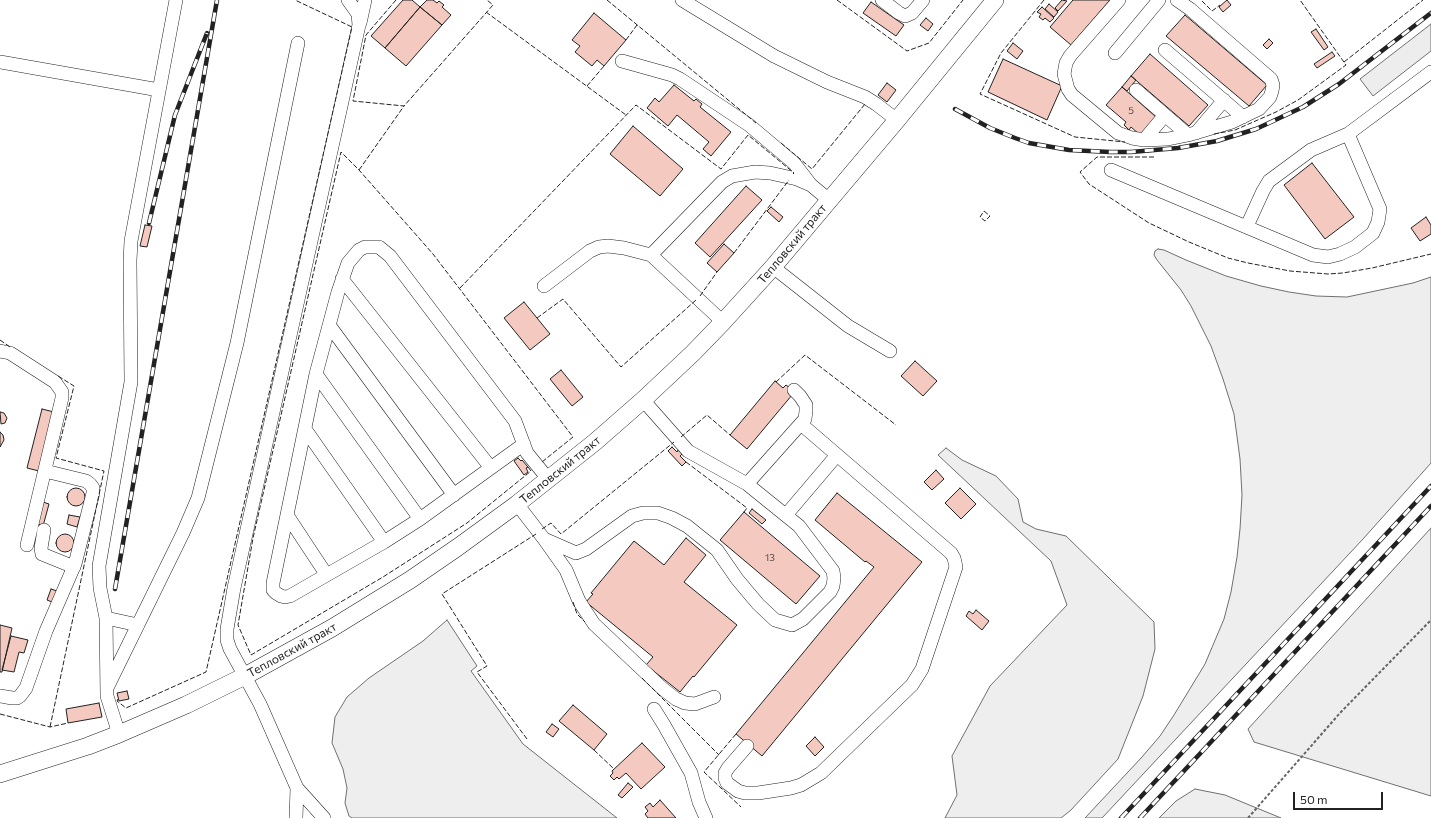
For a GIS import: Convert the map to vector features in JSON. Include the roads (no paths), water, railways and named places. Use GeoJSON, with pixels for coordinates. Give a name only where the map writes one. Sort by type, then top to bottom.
{"type":"FeatureCollection","features":[{"type":"Feature","properties":{"kind":"main road","name":"Тепловский тракт"},"geometry":{"type":"LineString","coordinates":[[0,774],[88,746],[119,734],[186,705],[245,676],[326,632],[410,580],[464,544],[549,480],[643,400],[693,353],[723,322],[773,267],[897,120],[995,0]]}},
{"type":"Feature","properties":{"kind":"lane"},"geometry":{"type":"LineString","coordinates":[[119,734],[108,703],[106,689],[106,618],[98,576],[131,382],[131,241],[176,0]]}},
{"type":"Feature","properties":{"kind":"lane"},"geometry":{"type":"LineString","coordinates":[[348,0],[358,14],[359,25]]}},
{"type":"Feature","properties":{"kind":"lane"},"geometry":{"type":"LineString","coordinates":[[324,818],[297,788],[260,704],[230,649],[227,634],[228,618],[365,0]]}},
{"type":"Feature","properties":{"kind":"lane"},"geometry":{"type":"LineString","coordinates":[[682,0],[774,56],[803,71],[865,97],[897,120]]}},
{"type":"Feature","properties":{"kind":"lane"},"geometry":{"type":"LineString","coordinates":[[882,0],[899,14],[905,16],[912,13],[923,0]]}},
{"type":"Feature","properties":{"kind":"lane"},"geometry":{"type":"LineString","coordinates":[[1119,0],[1070,56],[1066,63],[1064,74],[1068,89],[1072,95],[1118,133],[1144,140],[1168,139],[1192,134],[1244,117],[1259,109],[1270,97],[1273,85],[1271,79],[1190,9],[1176,0]]}},
{"type":"Feature","properties":{"kind":"lane"},"geometry":{"type":"LineString","coordinates":[[1115,53],[1159,0]]}},
{"type":"Feature","properties":{"kind":"lane"},"geometry":{"type":"LineString","coordinates":[[106,689],[183,533],[198,498],[237,343],[298,44]]}},
{"type":"Feature","properties":{"kind":"lane"},"geometry":{"type":"LineString","coordinates":[[1165,50],[1244,117]]}},
{"type":"Feature","properties":{"kind":"lane"},"geometry":{"type":"LineString","coordinates":[[622,61],[672,75],[680,79],[756,130],[794,163],[811,185],[829,200]]}},
{"type":"Feature","properties":{"kind":"lane"},"geometry":{"type":"LineString","coordinates":[[0,62],[159,90]]}},
{"type":"Feature","properties":{"kind":"lane"},"geometry":{"type":"LineString","coordinates":[[1246,226],[1269,181],[1311,150],[1348,134],[1431,72]]}},
{"type":"Feature","properties":{"kind":"lane"},"geometry":{"type":"LineString","coordinates":[[1136,90],[1165,115],[1192,134]]}},
{"type":"Feature","properties":{"kind":"lane"},"geometry":{"type":"LineString","coordinates":[[1192,134],[1224,100]]}},
{"type":"Feature","properties":{"kind":"lane"},"geometry":{"type":"LineString","coordinates":[[1144,140],[1165,115]]}},
{"type":"Feature","properties":{"kind":"lane"},"geometry":{"type":"LineString","coordinates":[[1111,170],[1314,255],[1328,257],[1340,254],[1355,247],[1373,232],[1378,222],[1380,209],[1348,134]]}},
{"type":"Feature","properties":{"kind":"lane"},"geometry":{"type":"LineString","coordinates":[[651,255],[722,182],[732,176],[755,172],[770,173],[797,179],[811,185]]}},
{"type":"Feature","properties":{"kind":"lane"},"geometry":{"type":"LineString","coordinates":[[544,286],[590,251],[599,247],[608,246],[624,248],[651,255],[723,322]]}},
{"type":"Feature","properties":{"kind":"lane"},"geometry":{"type":"LineString","coordinates":[[524,444],[420,519],[384,542],[290,596],[281,596],[273,590],[273,583],[316,374],[329,325],[342,278],[348,263],[359,250],[365,247],[379,247],[395,262],[515,421],[529,456],[549,480]]}},
{"type":"Feature","properties":{"kind":"lane"},"geometry":{"type":"LineString","coordinates":[[773,267],[848,326],[890,352]]}},
{"type":"Feature","properties":{"kind":"lane"},"geometry":{"type":"LineString","coordinates":[[342,278],[491,468]]}},
{"type":"Feature","properties":{"kind":"lane"},"geometry":{"type":"LineString","coordinates":[[329,325],[454,495]]}},
{"type":"Feature","properties":{"kind":"lane"},"geometry":{"type":"LineString","coordinates":[[0,351],[10,353],[56,382],[62,392],[62,398],[27,545]]}},
{"type":"Feature","properties":{"kind":"lane"},"geometry":{"type":"LineString","coordinates":[[316,374],[420,519]]}},
{"type":"Feature","properties":{"kind":"lane"},"geometry":{"type":"LineString","coordinates":[[747,484],[801,424],[806,415],[806,405],[794,390]]}},
{"type":"Feature","properties":{"kind":"lane"},"geometry":{"type":"LineString","coordinates":[[544,539],[576,553],[586,549],[632,516],[643,513],[658,513],[687,526],[717,550],[737,579],[758,604],[775,620],[792,625],[803,619],[825,599],[833,586],[833,571],[804,532],[786,515],[747,484],[688,451],[643,400]]}},
{"type":"Feature","properties":{"kind":"lane"},"geometry":{"type":"LineString","coordinates":[[747,746],[725,773],[727,783],[738,791],[758,794],[791,788],[801,785],[821,773],[906,691],[918,677],[955,572],[956,562],[951,553],[801,424]]}},
{"type":"Feature","properties":{"kind":"lane"},"geometry":{"type":"LineString","coordinates":[[305,429],[384,542]]}},
{"type":"Feature","properties":{"kind":"lane"},"geometry":{"type":"LineString","coordinates":[[786,515],[837,455]]}},
{"type":"Feature","properties":{"kind":"lane"},"geometry":{"type":"LineString","coordinates":[[0,696],[16,698],[23,693],[46,631],[74,567],[93,493],[93,488],[86,481],[44,471]]}},
{"type":"Feature","properties":{"kind":"lane"},"geometry":{"type":"LineString","coordinates":[[517,504],[566,570],[579,602],[594,624],[663,689],[676,699],[685,703],[695,704],[714,697]]}},
{"type":"Feature","properties":{"kind":"lane"},"geometry":{"type":"LineString","coordinates":[[287,515],[326,574]]}},
{"type":"Feature","properties":{"kind":"lane"},"geometry":{"type":"LineString","coordinates":[[44,530],[41,548],[42,554],[74,567]]}},
{"type":"Feature","properties":{"kind":"lane"},"geometry":{"type":"LineString","coordinates":[[106,618],[138,625]]}},
{"type":"Feature","properties":{"kind":"lane"},"geometry":{"type":"LineString","coordinates":[[654,709],[691,773],[699,802],[706,818]]}},
{"type":"Feature","properties":{"kind":"lane"},"geometry":{"type":"LineString","coordinates":[[296,818],[297,788]]}},
{"type":"Feature","properties":{"kind":"railway"},"geometry":{"type":"LineString","coordinates":[[115,589],[217,0]]}},
{"type":"Feature","properties":{"kind":"railway"},"geometry":{"type":"LineString","coordinates":[[955,109],[990,128],[1015,138],[1029,143],[1069,150],[1131,152],[1178,148],[1217,141],[1256,129],[1303,107],[1339,84],[1431,13]]}},
{"type":"Feature","properties":{"kind":"railway"},"geometry":{"type":"LineString","coordinates":[[149,223],[175,115],[207,33]]}},
{"type":"Feature","properties":{"kind":"railway"},"geometry":{"type":"LineString","coordinates":[[1121,818],[1431,486]]}},
{"type":"Feature","properties":{"kind":"railway"},"geometry":{"type":"LineString","coordinates":[[1140,818],[1431,506]]}}]}
